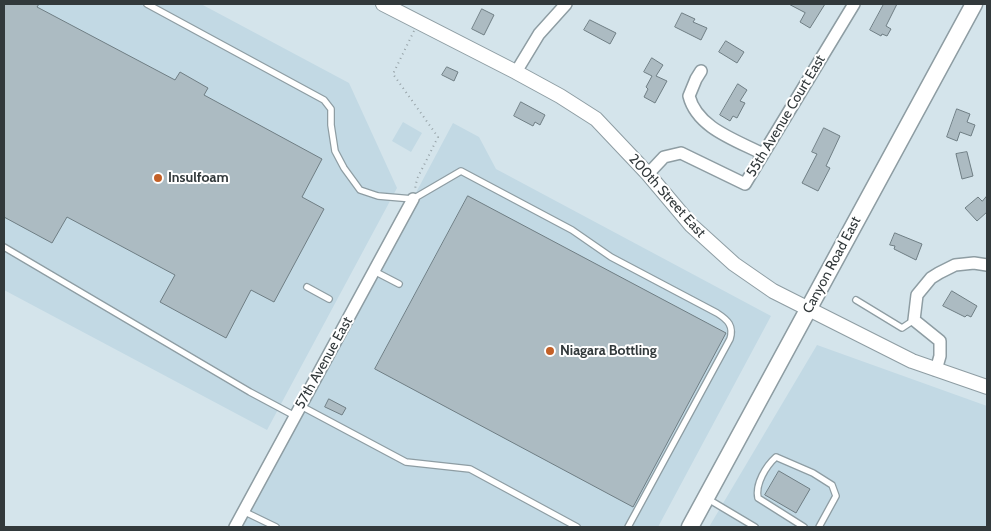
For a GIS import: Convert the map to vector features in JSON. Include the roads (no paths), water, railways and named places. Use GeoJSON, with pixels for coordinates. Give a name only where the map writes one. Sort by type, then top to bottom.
{"type":"FeatureCollection","features":[{"type":"Feature","properties":{"kind":"main road","name":"Canyon Road East"},"geometry":{"type":"LineString","coordinates":[[690,527],[974,4]]}},
{"type":"Feature","properties":{"kind":"street","name":"200th Street East"},"geometry":{"type":"LineString","coordinates":[[383,4],[516,72],[560,96],[596,119],[648,174],[691,225],[734,264],[773,291],[912,361],[987,387]]}},
{"type":"Feature","properties":{"kind":"street"},"geometry":{"type":"LineString","coordinates":[[516,72],[539,34],[566,4]]}},
{"type":"Feature","properties":{"kind":"street","name":"55th Avenue Court East"},"geometry":{"type":"LineString","coordinates":[[648,174],[664,157],[681,153],[745,184],[854,4]]}},
{"type":"Feature","properties":{"kind":"street"},"geometry":{"type":"LineString","coordinates":[[701,71],[689,96],[698,116],[708,125],[763,154]]}},
{"type":"Feature","properties":{"kind":"street","name":"57th Avenue East"},"geometry":{"type":"LineString","coordinates":[[235,527],[413,199]]}},
{"type":"Feature","properties":{"kind":"street"},"geometry":{"type":"LineString","coordinates":[[936,370],[940,356],[940,341],[914,320],[917,295],[938,273],[955,265],[987,265]]}},
{"type":"Feature","properties":{"kind":"lane"},"geometry":{"type":"LineString","coordinates":[[147,4],[324,100],[331,109],[331,125],[335,151],[344,168],[360,190],[378,196],[413,199],[460,171],[572,230],[611,256],[717,313],[729,322],[731,327],[730,339],[628,527]]}},
{"type":"Feature","properties":{"kind":"lane"},"geometry":{"type":"LineString","coordinates":[[4,247],[250,392],[298,411],[406,462],[470,470],[576,527]]}},
{"type":"Feature","properties":{"kind":"lane"},"geometry":{"type":"LineString","coordinates":[[374,271],[399,284]]}},
{"type":"Feature","properties":{"kind":"lane"},"geometry":{"type":"LineString","coordinates":[[307,287],[329,299]]}},
{"type":"Feature","properties":{"kind":"lane"},"geometry":{"type":"LineString","coordinates":[[856,300],[902,328],[914,320]]}},
{"type":"Feature","properties":{"kind":"lane"},"geometry":{"type":"LineString","coordinates":[[804,527],[758,498],[756,490],[768,464],[776,457],[813,473],[832,485],[836,496],[818,527]]}},
{"type":"Feature","properties":{"kind":"lane"},"geometry":{"type":"LineString","coordinates":[[706,498],[755,527]]}},
{"type":"Feature","properties":{"kind":"lane"},"geometry":{"type":"LineString","coordinates":[[244,511],[276,527]]}},
{"type":"Feature","properties":{"kind":"place","name":"Insulfoam"},"geometry":{"type":"Point","coordinates":[158,178]}},
{"type":"Feature","properties":{"kind":"place","name":"Niagara Bottling"},"geometry":{"type":"Point","coordinates":[550,351]}}]}
